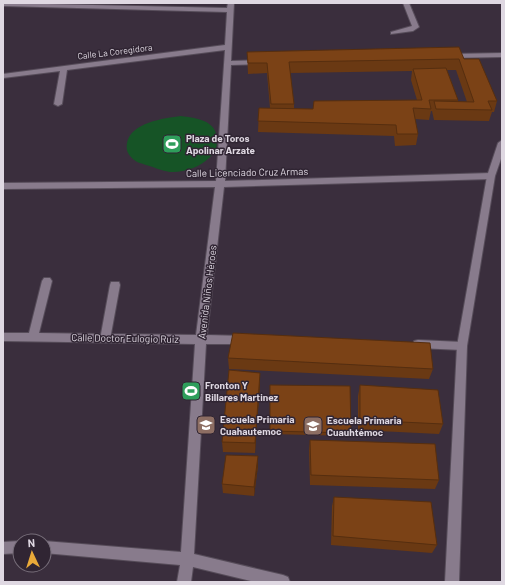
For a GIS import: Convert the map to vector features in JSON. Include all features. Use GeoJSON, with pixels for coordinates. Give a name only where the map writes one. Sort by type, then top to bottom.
{"type":"FeatureCollection","features":[{"type":"Feature","properties":{"kind":"street"},"geometry":{"type":"LineString","coordinates":[[393,33],[411,30],[416,27],[406,3]]}},
{"type":"Feature","properties":{"kind":"street"},"geometry":{"type":"LineString","coordinates":[[3,4],[230,6]]}},
{"type":"Feature","properties":{"kind":"street","name":"Avenida Niños Héroes"},"geometry":{"type":"LineString","coordinates":[[184,582],[187,559],[201,339],[220,184],[228,63],[230,6]]}},
{"type":"Feature","properties":{"kind":"street","name":"Calle La Coregidora"},"geometry":{"type":"LineString","coordinates":[[3,76],[228,48]]}},
{"type":"Feature","properties":{"kind":"street"},"geometry":{"type":"LineString","coordinates":[[438,57],[502,55]]}},
{"type":"Feature","properties":{"kind":"street"},"geometry":{"type":"LineString","coordinates":[[228,63],[271,62]]}},
{"type":"Feature","properties":{"kind":"street"},"geometry":{"type":"LineString","coordinates":[[58,104],[64,68]]}},
{"type":"Feature","properties":{"kind":"street"},"geometry":{"type":"LineString","coordinates":[[452,582],[462,346],[491,176],[502,143]]}},
{"type":"Feature","properties":{"kind":"street","name":"Calle Licenciado Cruz Armas"},"geometry":{"type":"LineString","coordinates":[[3,186],[220,184],[491,176]]}},
{"type":"Feature","properties":{"kind":"street"},"geometry":{"type":"LineString","coordinates":[[33,337],[47,281]]}},
{"type":"Feature","properties":{"kind":"street"},"geometry":{"type":"LineString","coordinates":[[105,338],[115,285]]}},
{"type":"Feature","properties":{"kind":"street","name":"Calle Doctor Eulogio Ruiz"},"geometry":{"type":"LineString","coordinates":[[3,337],[254,340]]}},
{"type":"Feature","properties":{"kind":"street"},"geometry":{"type":"LineString","coordinates":[[409,344],[462,346]]}},
{"type":"Feature","properties":{"kind":"street"},"geometry":{"type":"LineString","coordinates":[[52,548],[187,559],[283,582]]}},
{"type":"Feature","properties":{"kind":"green space","name":"Plaza de Toros Apolinar Arzate"},"geometry":{"type":"Polygon","coordinates":[[[181,116],[199,119],[210,124],[216,133],[217,140],[216,148],[213,154],[196,167],[175,172],[161,170],[134,160],[127,150],[127,143],[129,136],[134,131],[141,126],[157,120],[181,116]]]}},
{"type":"Feature","properties":{"kind":"building"},"geometry":{"type":"Polygon","coordinates":[[[459,47],[464,59],[479,59],[497,101],[488,101],[492,110],[436,109],[434,101],[474,102],[459,59],[289,62],[294,104],[271,104],[267,63],[248,63],[247,52],[459,47]]]}},
{"type":"Feature","properties":{"kind":"building"},"geometry":{"type":"Polygon","coordinates":[[[446,68],[458,100],[429,100],[431,109],[413,108],[418,134],[397,134],[396,125],[258,121],[259,108],[313,109],[314,101],[422,100],[413,69],[446,68]]]}},
{"type":"Feature","properties":{"kind":"building"},"geometry":{"type":"Polygon","coordinates":[[[233,333],[430,343],[433,369],[228,358],[233,333]]]}},
{"type":"Feature","properties":{"kind":"building"},"geometry":{"type":"Polygon","coordinates":[[[229,370],[260,373],[255,443],[222,442],[229,370]]]}},
{"type":"Feature","properties":{"kind":"building"},"geometry":{"type":"Polygon","coordinates":[[[270,385],[350,386],[351,433],[270,431],[270,385]]]}},
{"type":"Feature","properties":{"kind":"building"},"geometry":{"type":"Polygon","coordinates":[[[360,385],[438,390],[443,424],[360,420],[360,385]]]}},
{"type":"Feature","properties":{"kind":"building"},"geometry":{"type":"Polygon","coordinates":[[[310,440],[435,444],[439,480],[311,475],[310,440]]]}},
{"type":"Feature","properties":{"kind":"building"},"geometry":{"type":"Polygon","coordinates":[[[226,455],[258,456],[254,487],[222,484],[226,455]]]}},
{"type":"Feature","properties":{"kind":"building"},"geometry":{"type":"Polygon","coordinates":[[[334,497],[431,502],[437,545],[333,536],[334,497]]]}},
{"type":"Feature","properties":{"kind":"place","name":"Plaza de Toros Apolinar Arzate"},"geometry":{"type":"Point","coordinates":[172,144]}},
{"type":"Feature","properties":{"kind":"place","name":"Fronton Y Billares Martinez"},"geometry":{"type":"Point","coordinates":[191,391]}},
{"type":"Feature","properties":{"kind":"place","name":"Escuela Primaria Cuahautemoc"},"geometry":{"type":"Point","coordinates":[206,425]}},
{"type":"Feature","properties":{"kind":"place","name":"Escuela Primaria Cuauhtémoc"},"geometry":{"type":"Point","coordinates":[313,426]}}]}
